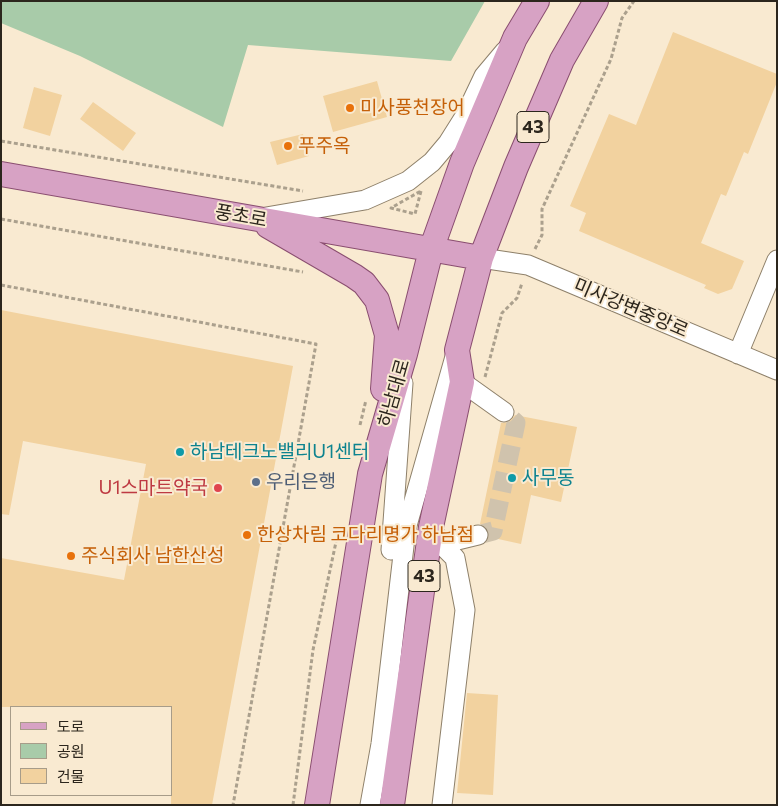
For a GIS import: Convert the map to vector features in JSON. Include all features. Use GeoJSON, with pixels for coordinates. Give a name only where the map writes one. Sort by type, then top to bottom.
{"type":"FeatureCollection","features":[{"type":"Feature","properties":{"kind":"main road","name":"하남대로"},"geometry":{"type":"LineString","coordinates":[[317,805],[370,474],[405,354],[431,250],[462,163],[515,38],[537,1]]}},
{"type":"Feature","properties":{"kind":"main road","name":"43"},"geometry":{"type":"LineString","coordinates":[[392,805],[462,382],[458,350],[481,258],[516,167],[562,60],[596,1]]}},
{"type":"Feature","properties":{"kind":"main road","name":"풍초로"},"geometry":{"type":"LineString","coordinates":[[1,174],[481,258]]}},
{"type":"Feature","properties":{"kind":"main road"},"geometry":{"type":"LineString","coordinates":[[256,219],[354,276],[364,283],[376,300],[387,335],[388,351],[370,474]]}},
{"type":"Feature","properties":{"kind":"street"},"geometry":{"type":"LineString","coordinates":[[256,219],[365,200],[408,181],[432,162],[448,143],[465,116],[484,76],[515,38]]}},
{"type":"Feature","properties":{"kind":"street","name":"미사강변중앙로"},"geometry":{"type":"LineString","coordinates":[[481,258],[528,265],[777,370]]}},
{"type":"Feature","properties":{"kind":"street"},"geometry":{"type":"LineString","coordinates":[[738,354],[777,260]]}},
{"type":"Feature","properties":{"kind":"street"},"geometry":{"type":"LineString","coordinates":[[370,805],[381,744],[406,529],[458,350]]}},
{"type":"Feature","properties":{"kind":"street"},"geometry":{"type":"LineString","coordinates":[[360,805],[372,736],[393,532],[405,354]]}},
{"type":"Feature","properties":{"kind":"street"},"geometry":{"type":"LineString","coordinates":[[462,382],[504,412]]}},
{"type":"Feature","properties":{"kind":"street"},"geometry":{"type":"LineString","coordinates":[[436,536],[478,535]]}},
{"type":"Feature","properties":{"kind":"street"},"geometry":{"type":"LineString","coordinates":[[436,536],[455,558],[466,610],[442,805]]}},
{"type":"Feature","properties":{"kind":"path"},"geometry":{"type":"LineString","coordinates":[[1,141],[276,188],[310,192]]}},
{"type":"Feature","properties":{"kind":"path"},"geometry":{"type":"LineString","coordinates":[[421,191],[415,214],[391,208],[412,196],[421,191]]}},
{"type":"Feature","properties":{"kind":"path"},"geometry":{"type":"LineString","coordinates":[[1,219],[312,274]]}},
{"type":"Feature","properties":{"kind":"path"},"geometry":{"type":"LineString","coordinates":[[1,285],[316,344],[233,805]]}},
{"type":"Feature","properties":{"kind":"green space"},"geometry":{"type":"Polygon","coordinates":[[[1,1],[485,1],[451,61],[248,45],[223,127],[80,56],[1,23],[1,1]]]}},
{"type":"Feature","properties":{"kind":"building"},"geometry":{"type":"Polygon","coordinates":[[[673,32],[777,74],[777,82],[748,154],[744,152],[726,196],[721,194],[701,243],[744,261],[732,289],[718,294],[704,288],[706,285],[579,231],[586,213],[570,206],[609,114],[636,125],[673,32]]]}},
{"type":"Feature","properties":{"kind":"building"},"geometry":{"type":"Polygon","coordinates":[[[377,81],[387,117],[333,132],[323,96],[377,81]]]}},
{"type":"Feature","properties":{"kind":"building"},"geometry":{"type":"Polygon","coordinates":[[[34,87],[62,95],[50,136],[23,128],[34,87]]]}},
{"type":"Feature","properties":{"kind":"building"},"geometry":{"type":"Polygon","coordinates":[[[93,102],[136,133],[123,151],[80,119],[93,102]]]}},
{"type":"Feature","properties":{"kind":"building"},"geometry":{"type":"Polygon","coordinates":[[[303,134],[309,156],[277,165],[270,142],[303,134]]]}},
{"type":"Feature","properties":{"kind":"building"},"geometry":{"type":"Polygon","coordinates":[[[1,310],[293,366],[212,805],[171,805],[172,706],[1,707],[1,558],[124,580],[146,464],[23,441],[9,515],[1,514],[1,310]]]}},
{"type":"Feature","properties":{"kind":"building","name":"사무동"},"geometry":{"type":"Polygon","coordinates":[[[515,415],[577,427],[561,502],[531,495],[521,544],[489,537],[486,528],[480,524],[501,423],[509,422],[515,415]]]}},
{"type":"Feature","properties":{"kind":"building"},"geometry":{"type":"Polygon","coordinates":[[[467,693],[498,695],[493,795],[457,793],[467,693]]]}},
{"type":"Feature","properties":{"kind":"tunnel"},"geometry":{"type":"LineString","coordinates":[[478,535],[493,531],[516,423],[504,412]]}},
{"type":"Feature","properties":{"kind":"place","name":"미사풍천장어"},"geometry":{"type":"Point","coordinates":[350,108]}},
{"type":"Feature","properties":{"kind":"place","name":"푸주옥"},"geometry":{"type":"Point","coordinates":[288,146]}},
{"type":"Feature","properties":{"kind":"place","name":"하남테크노밸리U1센터"},"geometry":{"type":"Point","coordinates":[180,452]}},
{"type":"Feature","properties":{"kind":"place","name":"사무동"},"geometry":{"type":"Point","coordinates":[512,478]}},
{"type":"Feature","properties":{"kind":"place","name":"우리은행"},"geometry":{"type":"Point","coordinates":[256,482]}},
{"type":"Feature","properties":{"kind":"place","name":"U1스마트약국"},"geometry":{"type":"Point","coordinates":[218,488]}},
{"type":"Feature","properties":{"kind":"place","name":"한상차림 코다리명가 하남점"},"geometry":{"type":"Point","coordinates":[247,535]}},
{"type":"Feature","properties":{"kind":"place","name":"주식회사 남한산성"},"geometry":{"type":"Point","coordinates":[71,556]}}]}
